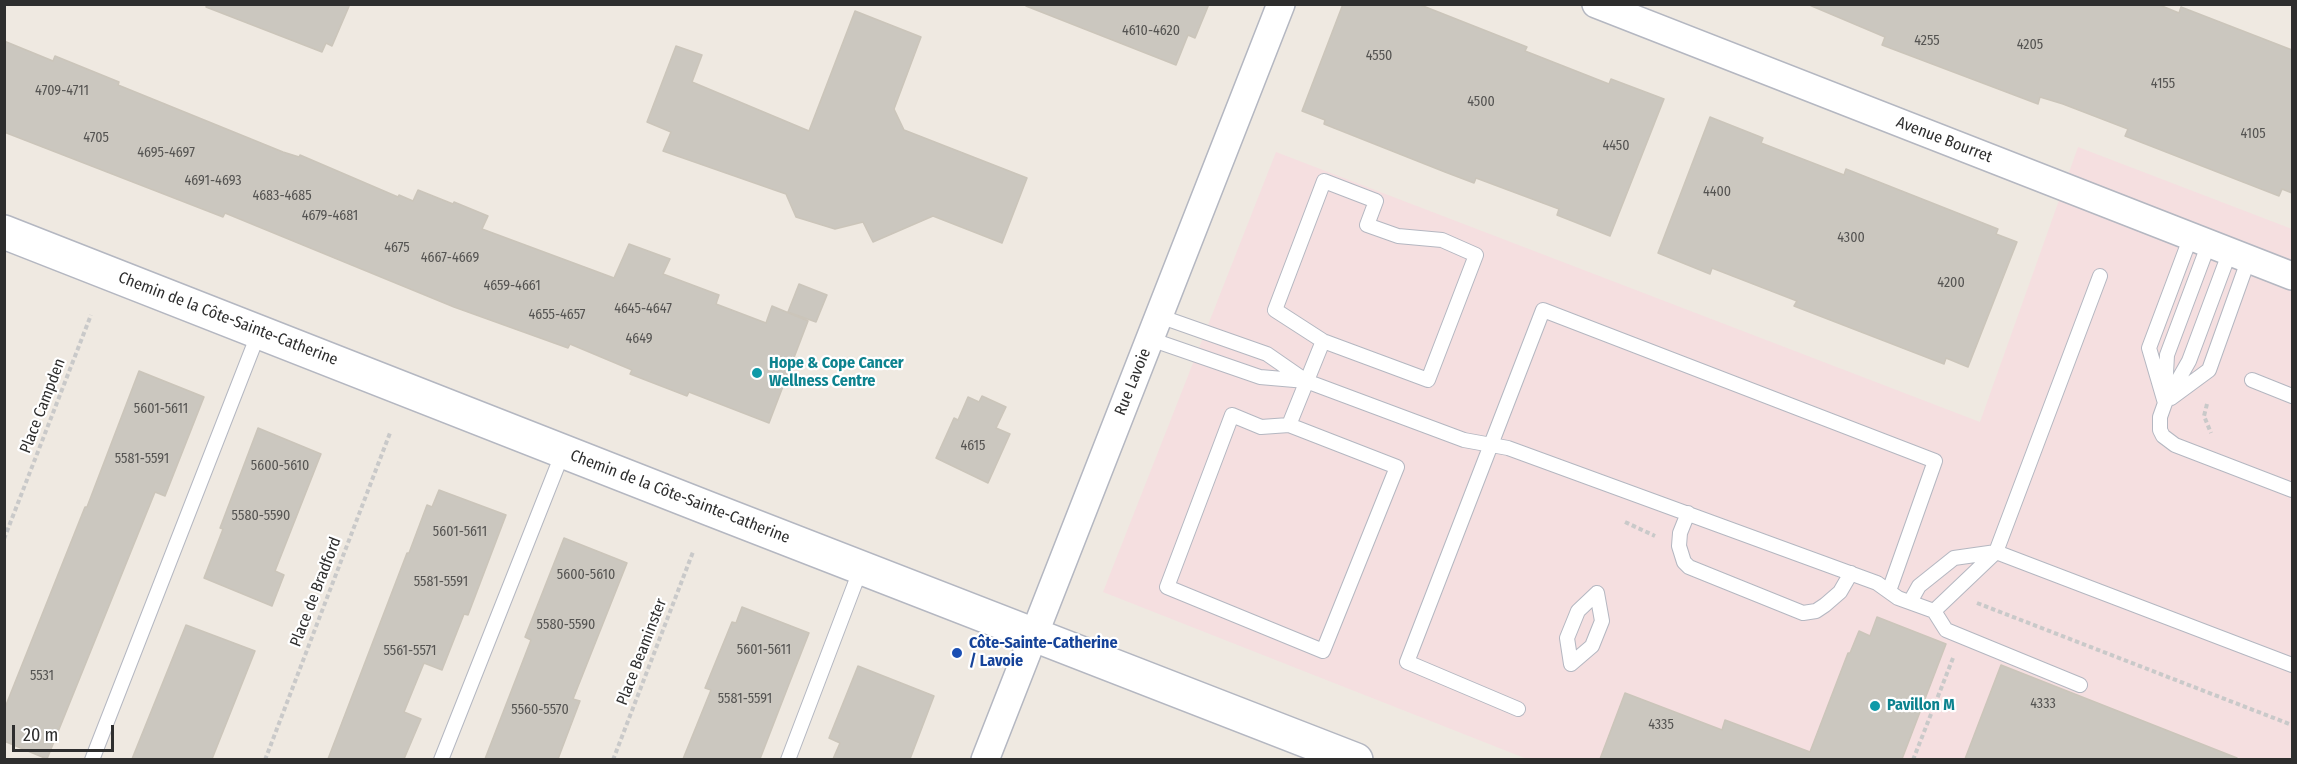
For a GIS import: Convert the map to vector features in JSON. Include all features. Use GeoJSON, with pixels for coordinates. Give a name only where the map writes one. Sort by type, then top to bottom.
{"type":"FeatureCollection","features":[{"type":"Feature","properties":{"kind":"main road","name":"Chemin de la Côte-Sainte-Catherine"},"geometry":{"type":"LineString","coordinates":[[4,232],[861,568],[1035,633],[1356,759]]}},
{"type":"Feature","properties":{"kind":"street","name":"Rue Lavoie"},"geometry":{"type":"LineString","coordinates":[[985,759],[1281,4]]}},
{"type":"Feature","properties":{"kind":"street","name":"Avenue Bourret"},"geometry":{"type":"LineString","coordinates":[[1596,4],[2292,276]]}},
{"type":"Feature","properties":{"kind":"lane"},"geometry":{"type":"LineString","coordinates":[[1324,181],[1376,201],[1367,225],[1398,236],[1442,240],[1476,255],[1428,380],[1323,341],[1275,310],[1324,181]]}},
{"type":"Feature","properties":{"kind":"lane"},"geometry":{"type":"LineString","coordinates":[[2165,403],[2167,355],[2220,247]]}},
{"type":"Feature","properties":{"kind":"lane"},"geometry":{"type":"LineString","coordinates":[[2165,403],[2149,348],[2220,247]]}},
{"type":"Feature","properties":{"kind":"lane"},"geometry":{"type":"LineString","coordinates":[[2165,403],[2209,370],[2220,247]]}},
{"type":"Feature","properties":{"kind":"lane"},"geometry":{"type":"LineString","coordinates":[[2220,247],[2189,361],[2165,403],[2160,417],[2160,430],[2168,441],[2292,490]]}},
{"type":"Feature","properties":{"kind":"lane"},"geometry":{"type":"LineString","coordinates":[[1934,611],[1996,552],[2100,276]]}},
{"type":"Feature","properties":{"kind":"lane"},"geometry":{"type":"LineString","coordinates":[[1518,709],[1407,662],[1543,309],[1935,461],[1889,591]]}},
{"type":"Feature","properties":{"kind":"lane"},"geometry":{"type":"LineString","coordinates":[[1155,327],[1260,377],[1306,381]]}},
{"type":"Feature","properties":{"kind":"lane"},"geometry":{"type":"LineString","coordinates":[[1155,327],[1267,354],[1306,381],[1464,440],[1508,448],[1877,583],[1910,602],[1934,611],[1946,630],[2080,685]]}},
{"type":"Feature","properties":{"kind":"lane"},"geometry":{"type":"LineString","coordinates":[[92,759],[259,332]]}},
{"type":"Feature","properties":{"kind":"lane"},"geometry":{"type":"LineString","coordinates":[[1289,425],[1323,341]]}},
{"type":"Feature","properties":{"kind":"lane"},"geometry":{"type":"LineString","coordinates":[[2252,380],[2292,396]]}},
{"type":"Feature","properties":{"kind":"lane"},"geometry":{"type":"LineString","coordinates":[[1232,415],[1261,427],[1289,425],[1396,467],[1323,651],[1167,587],[1232,415]]}},
{"type":"Feature","properties":{"kind":"lane"},"geometry":{"type":"LineString","coordinates":[[441,759],[563,451]]}},
{"type":"Feature","properties":{"kind":"lane"},"geometry":{"type":"LineString","coordinates":[[1688,513],[1680,533],[1679,546],[1684,562],[1689,567],[1803,612],[1816,611],[1825,606],[1840,592],[1851,573]]}},
{"type":"Feature","properties":{"kind":"lane"},"geometry":{"type":"LineString","coordinates":[[1910,602],[1919,586],[1954,558],[1996,552],[2292,666]]}},
{"type":"Feature","properties":{"kind":"lane"},"geometry":{"type":"LineString","coordinates":[[788,759],[861,568]]}},
{"type":"Feature","properties":{"kind":"path","name":"Place Campden"},"geometry":{"type":"LineString","coordinates":[[4,538],[91,315]]}},
{"type":"Feature","properties":{"kind":"path","name":"Place de Bradford"},"geometry":{"type":"LineString","coordinates":[[265,759],[390,433]]}},
{"type":"Feature","properties":{"kind":"path"},"geometry":{"type":"LineString","coordinates":[[1625,522],[1648,531]]}},
{"type":"Feature","properties":{"kind":"path","name":"Place Beaminster"},"geometry":{"type":"LineString","coordinates":[[613,759],[693,552]]}},
{"type":"Feature","properties":{"kind":"path"},"geometry":{"type":"LineString","coordinates":[[1975,602],[2292,725]]}},
{"type":"Feature","properties":{"kind":"path"},"geometry":{"type":"LineString","coordinates":[[1913,759],[1956,649]]}},
{"type":"Feature","properties":{"kind":"shaded area"},"geometry":{"type":"Polygon","coordinates":[[[2078,147],[2292,229],[2292,759],[1527,759],[1103,592],[1276,152],[1980,422],[2078,147]]]}},
{"type":"Feature","properties":{"kind":"building"},"geometry":{"type":"Polygon","coordinates":[[[207,4],[350,4],[332,46],[326,43],[322,52],[206,7],[207,4]]]}},
{"type":"Feature","properties":{"kind":"building"},"geometry":{"type":"Polygon","coordinates":[[[1026,4],[1209,4],[1195,38],[1188,35],[1176,65],[1026,6],[1026,4]]]}},
{"type":"Feature","properties":{"kind":"building"},"geometry":{"type":"Polygon","coordinates":[[[1343,4],[1418,4],[1527,47],[1525,51],[1609,84],[1611,79],[1664,99],[1610,236],[1557,215],[1559,209],[1476,178],[1474,183],[1445,172],[1324,124],[1325,120],[1302,111],[1343,4]]]}},
{"type":"Feature","properties":{"kind":"building"},"geometry":{"type":"Polygon","coordinates":[[[1807,4],[2157,4],[2179,13],[2181,7],[2292,50],[2292,193],[2282,189],[2279,196],[2125,136],[2128,129],[2063,104],[2040,97],[2038,104],[1882,45],[1885,37],[1807,4]]]}},
{"type":"Feature","properties":{"kind":"building"},"geometry":{"type":"Polygon","coordinates":[[[855,11],[921,37],[894,109],[904,130],[1027,178],[1002,243],[933,216],[873,242],[863,222],[835,229],[796,217],[786,194],[663,151],[671,132],[647,122],[676,46],[702,55],[692,82],[809,131],[855,11]]]}},
{"type":"Feature","properties":{"kind":"building"},"geometry":{"type":"Polygon","coordinates":[[[4,41],[53,61],[55,56],[119,82],[118,85],[283,152],[299,157],[300,155],[398,197],[399,195],[413,201],[418,190],[453,204],[454,202],[488,216],[482,229],[614,278],[629,244],[670,259],[663,274],[719,295],[716,304],[766,323],[772,306],[808,321],[769,423],[689,392],[687,396],[630,374],[632,370],[570,344],[568,348],[454,307],[225,213],[223,217],[4,132],[4,41]]]}},
{"type":"Feature","properties":{"kind":"building"},"geometry":{"type":"Polygon","coordinates":[[[1710,117],[1763,138],[1761,143],[1844,175],[1846,169],[1998,229],[1996,234],[2017,242],[1968,367],[1946,358],[1944,364],[1794,306],[1797,301],[1712,268],[1710,274],[1658,253],[1710,117]]]}},
{"type":"Feature","properties":{"kind":"building"},"geometry":{"type":"Polygon","coordinates":[[[799,284],[827,295],[816,322],[788,312],[799,284]]]}},
{"type":"Feature","properties":{"kind":"building"},"geometry":{"type":"Polygon","coordinates":[[[139,371],[204,397],[165,496],[155,492],[47,759],[4,741],[4,710],[85,507],[87,507],[139,371]]]}},
{"type":"Feature","properties":{"kind":"building"},"geometry":{"type":"Polygon","coordinates":[[[982,396],[1006,407],[996,428],[1010,434],[988,483],[936,458],[954,418],[958,420],[968,397],[979,402],[982,396]]]}},
{"type":"Feature","properties":{"kind":"building"},"geometry":{"type":"Polygon","coordinates":[[[258,428],[321,454],[275,571],[284,575],[272,606],[204,578],[223,529],[220,528],[258,428]]]}},
{"type":"Feature","properties":{"kind":"building"},"geometry":{"type":"Polygon","coordinates":[[[439,490],[506,515],[468,615],[464,614],[442,670],[424,663],[404,712],[421,719],[404,759],[328,759],[407,553],[409,553],[427,505],[432,507],[439,490]]]}},
{"type":"Feature","properties":{"kind":"building"},"geometry":{"type":"Polygon","coordinates":[[[564,538],[627,563],[573,699],[580,701],[558,759],[485,759],[531,640],[525,637],[564,538]]]}},
{"type":"Feature","properties":{"kind":"building"},"geometry":{"type":"Polygon","coordinates":[[[742,607],[809,633],[760,759],[683,759],[711,690],[705,688],[732,622],[736,623],[742,607]]]}},
{"type":"Feature","properties":{"kind":"building","name":"Pavillon M"},"geometry":{"type":"Polygon","coordinates":[[[1877,617],[1946,644],[1902,759],[1600,759],[1625,693],[1722,730],[1725,720],[1810,752],[1848,653],[1859,631],[1870,636],[1877,617]]]}},
{"type":"Feature","properties":{"kind":"building"},"geometry":{"type":"Polygon","coordinates":[[[186,625],[255,651],[212,759],[132,759],[186,625]]]}},
{"type":"Feature","properties":{"kind":"building"},"geometry":{"type":"Polygon","coordinates":[[[2001,665],[2237,758],[1965,759],[2001,665]]]}},
{"type":"Feature","properties":{"kind":"building"},"geometry":{"type":"Polygon","coordinates":[[[858,666],[934,696],[910,759],[833,759],[840,743],[829,738],[858,666]]]}},
{"type":"Feature","properties":{"kind":"place","name":"Hope & Cope Cancer Wellness Centre"},"geometry":{"type":"Point","coordinates":[757,373]}},
{"type":"Feature","properties":{"kind":"place","name":"Côte-Sainte-Catherine / Lavoie"},"geometry":{"type":"Point","coordinates":[957,653]}},
{"type":"Feature","properties":{"kind":"place","name":"Pavillon M"},"geometry":{"type":"Point","coordinates":[1875,706]}}]}
